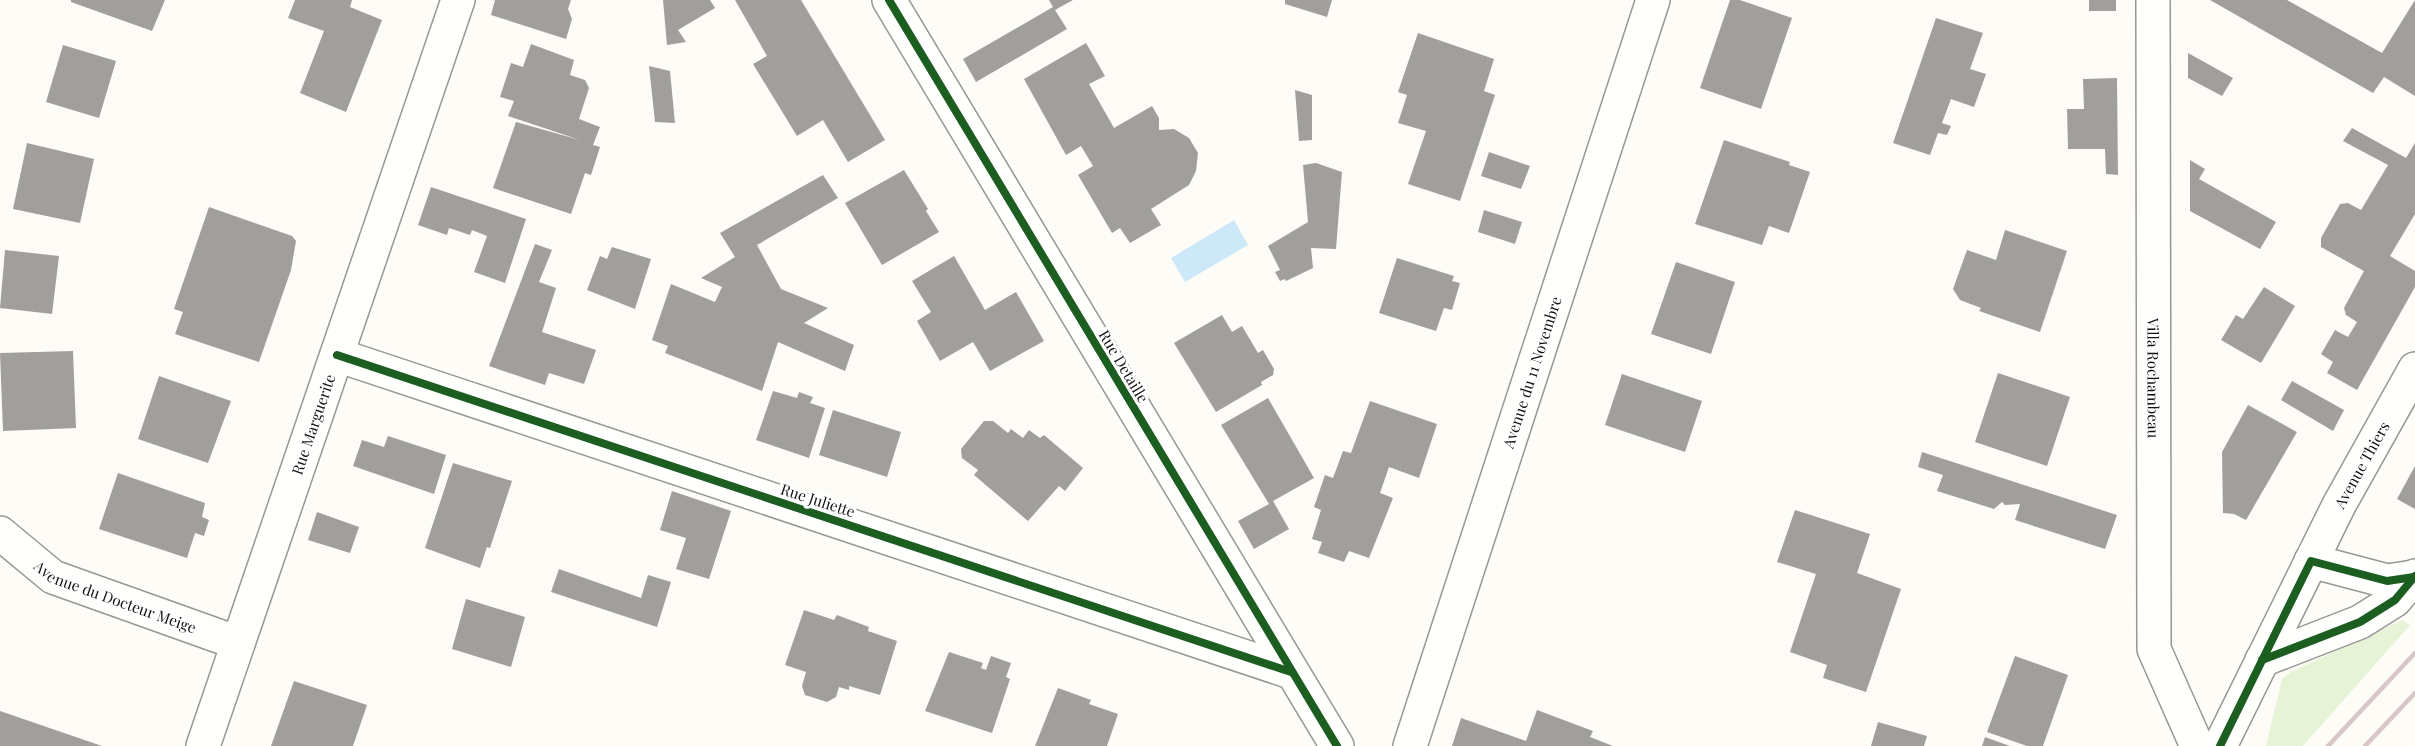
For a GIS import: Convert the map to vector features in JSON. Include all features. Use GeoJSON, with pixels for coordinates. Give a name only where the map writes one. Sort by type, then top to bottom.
{"type":"FeatureCollection","features":[{"type":"Feature","properties":{"kind":"street","name":"Rue Marguerite"},"geometry":{"type":"LineString","coordinates":[[204,746],[458,0]]}},
{"type":"Feature","properties":{"kind":"street","name":"Rue Detaille"},"geometry":{"type":"LineString","coordinates":[[889,0],[1337,746]]}},
{"type":"Feature","properties":{"kind":"street","name":"Avenue du 11 Novembre"},"geometry":{"type":"LineString","coordinates":[[1410,746],[1653,0]]}},
{"type":"Feature","properties":{"kind":"street","name":"Villa Rochambeau"},"geometry":{"type":"LineString","coordinates":[[2152,2],[2154,649],[2197,746]]}},
{"type":"Feature","properties":{"kind":"street","name":"Rue Juliette"},"geometry":{"type":"LineString","coordinates":[[337,355],[1291,672]]}},
{"type":"Feature","properties":{"kind":"street","name":"Avenue Thiers"},"geometry":{"type":"LineString","coordinates":[[2220,746],[2339,505],[2415,369]]}},
{"type":"Feature","properties":{"kind":"street","name":"Avenue du Docteur Meige"},"geometry":{"type":"LineString","coordinates":[[0,533],[53,577],[238,643]]}},
{"type":"Feature","properties":{"kind":"street"},"geometry":{"type":"LineString","coordinates":[[2311,561],[2387,581],[2414,576]]}},
{"type":"Feature","properties":{"kind":"street"},"geometry":{"type":"LineString","coordinates":[[2262,660],[2360,622],[2395,600],[2414,576]]}},
{"type":"Feature","properties":{"kind":"green space"},"geometry":{"type":"Polygon","coordinates":[[[2402,620],[2410,625],[2303,746],[2266,746],[2282,679],[2291,672],[2402,620]]]}},
{"type":"Feature","properties":{"kind":"water"},"geometry":{"type":"Polygon","coordinates":[[[1234,220],[1248,245],[1185,282],[1171,258],[1234,220]]]}},
{"type":"Feature","properties":{"kind":"building"},"geometry":{"type":"Polygon","coordinates":[[[71,0],[165,0],[152,31],[71,2],[71,0]]]}},
{"type":"Feature","properties":{"kind":"building"},"geometry":{"type":"Polygon","coordinates":[[[295,0],[352,0],[350,7],[382,20],[346,112],[300,93],[324,31],[288,18],[295,0]]]}},
{"type":"Feature","properties":{"kind":"building"},"geometry":{"type":"Polygon","coordinates":[[[495,0],[571,0],[568,9],[572,19],[566,39],[491,15],[495,0]]]}},
{"type":"Feature","properties":{"kind":"building"},"geometry":{"type":"Polygon","coordinates":[[[663,0],[710,0],[715,8],[678,30],[686,42],[667,45],[663,0]]]}},
{"type":"Feature","properties":{"kind":"building"},"geometry":{"type":"Polygon","coordinates":[[[735,0],[801,0],[885,140],[848,162],[823,120],[797,136],[753,64],[767,56],[735,0]]]}},
{"type":"Feature","properties":{"kind":"building"},"geometry":{"type":"Polygon","coordinates":[[[1049,0],[1073,0],[1055,10],[1067,29],[976,82],[963,59],[1053,7],[1049,0]]]}},
{"type":"Feature","properties":{"kind":"building"},"geometry":{"type":"Polygon","coordinates":[[[1285,0],[1332,0],[1327,17],[1285,4],[1285,0]]]}},
{"type":"Feature","properties":{"kind":"building"},"geometry":{"type":"Polygon","coordinates":[[[1730,0],[1740,0],[1792,18],[1761,109],[1700,88],[1730,0]]]}},
{"type":"Feature","properties":{"kind":"building"},"geometry":{"type":"Polygon","coordinates":[[[2089,0],[2116,0],[2116,11],[2089,11],[2089,0]]]}},
{"type":"Feature","properties":{"kind":"building"},"geometry":{"type":"Polygon","coordinates":[[[2210,0],[2287,0],[2382,53],[2415,0],[2415,96],[2384,77],[2373,93],[2210,0]]]}},
{"type":"Feature","properties":{"kind":"building"},"geometry":{"type":"Polygon","coordinates":[[[1936,18],[1983,33],[1970,69],[1986,74],[1974,107],[1951,99],[1942,123],[1951,126],[1947,135],[1938,133],[1930,155],[1893,143],[1936,18]]]}},
{"type":"Feature","properties":{"kind":"building"},"geometry":{"type":"Polygon","coordinates":[[[1418,33],[1494,59],[1484,91],[1495,95],[1460,201],[1408,184],[1426,131],[1398,123],[1407,95],[1398,92],[1418,33]]]}},
{"type":"Feature","properties":{"kind":"building"},"geometry":{"type":"Polygon","coordinates":[[[1086,43],[1105,76],[1089,84],[1114,128],[1152,106],[1159,118],[1159,130],[1174,129],[1189,138],[1198,153],[1196,171],[1189,185],[1151,209],[1161,225],[1130,243],[1120,228],[1112,233],[1078,175],[1093,166],[1081,146],[1066,155],[1024,79],[1086,43]]]}},
{"type":"Feature","properties":{"kind":"building"},"geometry":{"type":"Polygon","coordinates":[[[531,44],[574,60],[570,75],[585,80],[589,88],[579,119],[600,127],[593,145],[600,147],[591,175],[585,173],[571,214],[493,188],[516,122],[580,140],[508,116],[514,101],[500,97],[511,63],[523,67],[531,44]]]}},
{"type":"Feature","properties":{"kind":"building"},"geometry":{"type":"Polygon","coordinates":[[[63,45],[116,61],[99,118],[46,102],[63,45]]]}},
{"type":"Feature","properties":{"kind":"building"},"geometry":{"type":"Polygon","coordinates":[[[2188,53],[2233,78],[2222,96],[2188,78],[2188,53]]]}},
{"type":"Feature","properties":{"kind":"building"},"geometry":{"type":"Polygon","coordinates":[[[649,66],[670,71],[675,123],[655,122],[649,66]]]}},
{"type":"Feature","properties":{"kind":"building"},"geometry":{"type":"Polygon","coordinates":[[[2117,78],[2118,175],[2106,174],[2105,149],[2068,149],[2067,109],[2084,109],[2083,79],[2117,78]]]}},
{"type":"Feature","properties":{"kind":"building"},"geometry":{"type":"Polygon","coordinates":[[[1295,90],[1312,95],[1312,140],[1299,141],[1295,90]]]}},
{"type":"Feature","properties":{"kind":"building"},"geometry":{"type":"Polygon","coordinates":[[[2352,128],[2406,158],[2415,143],[2415,214],[2390,256],[2415,271],[2415,287],[2357,390],[2327,373],[2333,362],[2321,354],[2335,330],[2348,337],[2357,322],[2346,315],[2344,308],[2364,271],[2321,247],[2321,238],[2340,204],[2348,203],[2361,210],[2388,165],[2343,141],[2352,128]]]}},
{"type":"Feature","properties":{"kind":"building"},"geometry":{"type":"Polygon","coordinates":[[[1724,140],[1790,162],[1789,165],[1810,172],[1789,233],[1769,226],[1762,245],[1695,224],[1724,140]]]}},
{"type":"Feature","properties":{"kind":"building"},"geometry":{"type":"Polygon","coordinates":[[[27,143],[94,159],[80,223],[13,209],[27,143]]]}},
{"type":"Feature","properties":{"kind":"building"},"geometry":{"type":"Polygon","coordinates":[[[1489,152],[1530,166],[1521,189],[1481,176],[1489,152]]]}},
{"type":"Feature","properties":{"kind":"building"},"geometry":{"type":"Polygon","coordinates":[[[2190,160],[2205,169],[2199,179],[2276,222],[2260,249],[2190,211],[2190,160]]]}},
{"type":"Feature","properties":{"kind":"building"},"geometry":{"type":"Polygon","coordinates":[[[1316,163],[1342,172],[1336,249],[1311,248],[1313,268],[1286,281],[1285,279],[1280,281],[1275,272],[1280,270],[1268,246],[1308,222],[1303,165],[1316,163]]]}},
{"type":"Feature","properties":{"kind":"building"},"geometry":{"type":"Polygon","coordinates":[[[904,170],[939,232],[882,265],[845,203],[904,170]]]}},
{"type":"Feature","properties":{"kind":"building"},"geometry":{"type":"Polygon","coordinates":[[[823,175],[838,198],[757,245],[781,289],[828,308],[804,323],[854,345],[845,371],[778,342],[762,391],[665,353],[668,346],[652,340],[671,284],[715,302],[722,287],[701,278],[735,257],[720,233],[823,175]]]}},
{"type":"Feature","properties":{"kind":"building"},"geometry":{"type":"Polygon","coordinates":[[[431,187],[526,219],[505,283],[474,272],[487,236],[472,230],[470,235],[449,228],[447,235],[418,225],[431,187]]]}},
{"type":"Feature","properties":{"kind":"building"},"geometry":{"type":"Polygon","coordinates":[[[209,207],[292,236],[296,241],[291,270],[259,362],[175,334],[183,312],[174,309],[209,207]]]}},
{"type":"Feature","properties":{"kind":"building"},"geometry":{"type":"Polygon","coordinates":[[[1484,210],[1522,222],[1515,244],[1478,232],[1484,210]]]}},
{"type":"Feature","properties":{"kind":"building"},"geometry":{"type":"Polygon","coordinates":[[[2005,230],[2067,251],[2040,332],[1979,311],[1981,308],[1960,300],[1953,289],[1967,250],[1996,260],[2005,230]]]}},
{"type":"Feature","properties":{"kind":"building"},"geometry":{"type":"Polygon","coordinates":[[[535,244],[552,250],[539,282],[556,288],[542,332],[596,350],[584,384],[549,373],[545,385],[489,366],[535,244]]]}},
{"type":"Feature","properties":{"kind":"building"},"geometry":{"type":"Polygon","coordinates":[[[612,247],[651,259],[635,309],[587,290],[600,256],[607,259],[612,247]]]}},
{"type":"Feature","properties":{"kind":"building"},"geometry":{"type":"Polygon","coordinates":[[[5,250],[59,256],[52,314],[0,308],[5,250]]]}},
{"type":"Feature","properties":{"kind":"building"},"geometry":{"type":"Polygon","coordinates":[[[954,256],[985,310],[1016,292],[1044,341],[990,371],[973,342],[940,361],[917,321],[931,312],[912,281],[954,256]]]}},
{"type":"Feature","properties":{"kind":"building"},"geometry":{"type":"Polygon","coordinates":[[[1397,258],[1454,276],[1452,281],[1460,283],[1452,310],[1444,308],[1436,331],[1379,313],[1397,258]]]}},
{"type":"Feature","properties":{"kind":"building"},"geometry":{"type":"Polygon","coordinates":[[[1676,262],[1735,282],[1711,354],[1651,334],[1676,262]]]}},
{"type":"Feature","properties":{"kind":"building"},"geometry":{"type":"Polygon","coordinates":[[[2264,287],[2295,306],[2261,363],[2221,340],[2236,315],[2243,319],[2264,287]]]}},
{"type":"Feature","properties":{"kind":"building"},"geometry":{"type":"Polygon","coordinates":[[[1222,315],[1232,332],[1242,326],[1258,353],[1263,350],[1274,369],[1273,375],[1261,382],[1262,385],[1216,412],[1174,343],[1222,315]]]}},
{"type":"Feature","properties":{"kind":"building"},"geometry":{"type":"Polygon","coordinates":[[[73,351],[76,428],[3,431],[0,353],[73,351]]]}},
{"type":"Feature","properties":{"kind":"building"},"geometry":{"type":"Polygon","coordinates":[[[1998,373],[2070,397],[2047,466],[1975,442],[1998,373]]]}},
{"type":"Feature","properties":{"kind":"building"},"geometry":{"type":"Polygon","coordinates":[[[1622,374],[1702,401],[1685,452],[1605,425],[1622,374]]]}},
{"type":"Feature","properties":{"kind":"building"},"geometry":{"type":"Polygon","coordinates":[[[159,376],[231,401],[208,463],[138,439],[159,376]]]}},
{"type":"Feature","properties":{"kind":"building"},"geometry":{"type":"Polygon","coordinates":[[[2292,381],[2344,410],[2333,431],[2281,400],[2292,381]]]}},
{"type":"Feature","properties":{"kind":"building"},"geometry":{"type":"Polygon","coordinates":[[[773,391],[797,398],[799,392],[813,397],[810,403],[825,408],[809,458],[756,440],[773,391]]]}},
{"type":"Feature","properties":{"kind":"building"},"geometry":{"type":"Polygon","coordinates":[[[1268,398],[1314,478],[1273,501],[1289,529],[1254,549],[1238,521],[1269,504],[1221,425],[1268,398]]]}},
{"type":"Feature","properties":{"kind":"building"},"geometry":{"type":"Polygon","coordinates":[[[1370,401],[1437,424],[1419,478],[1389,467],[1380,493],[1393,498],[1369,558],[1349,551],[1344,562],[1318,553],[1322,542],[1312,539],[1321,510],[1314,507],[1325,475],[1333,478],[1343,451],[1351,453],[1370,401]]]}},
{"type":"Feature","properties":{"kind":"building"},"geometry":{"type":"Polygon","coordinates":[[[2248,405],[2297,432],[2246,520],[2234,514],[2223,513],[2222,452],[2248,405]]]}},
{"type":"Feature","properties":{"kind":"building"},"geometry":{"type":"Polygon","coordinates":[[[833,410],[901,432],[887,477],[819,455],[833,410]]]}},
{"type":"Feature","properties":{"kind":"building"},"geometry":{"type":"Polygon","coordinates":[[[984,421],[993,421],[1008,433],[1011,429],[1023,438],[1029,430],[1040,438],[1044,435],[1083,468],[1065,491],[1059,486],[1028,521],[974,475],[978,470],[962,458],[961,449],[984,421]]]}},
{"type":"Feature","properties":{"kind":"building"},"geometry":{"type":"Polygon","coordinates":[[[388,436],[446,455],[434,494],[353,466],[362,440],[384,447],[388,436]]]}},
{"type":"Feature","properties":{"kind":"building"},"geometry":{"type":"Polygon","coordinates":[[[1922,452],[2117,515],[2105,549],[2015,520],[2020,504],[2005,505],[2002,502],[1994,509],[1937,491],[1943,475],[1918,467],[1922,452]]]}},
{"type":"Feature","properties":{"kind":"building"},"geometry":{"type":"Polygon","coordinates":[[[453,463],[512,481],[490,548],[487,547],[480,568],[425,548],[453,463]]]}},
{"type":"Feature","properties":{"kind":"building"},"geometry":{"type":"Polygon","coordinates":[[[2415,466],[2415,509],[2397,499],[2415,466]]]}},
{"type":"Feature","properties":{"kind":"building"},"geometry":{"type":"Polygon","coordinates":[[[118,473],[205,503],[202,517],[209,520],[204,536],[195,533],[187,558],[99,529],[118,473]]]}},
{"type":"Feature","properties":{"kind":"building"},"geometry":{"type":"Polygon","coordinates":[[[672,491],[731,511],[709,579],[676,569],[686,538],[660,530],[672,491]]]}},
{"type":"Feature","properties":{"kind":"building"},"geometry":{"type":"Polygon","coordinates":[[[1795,510],[1870,534],[1857,573],[1901,589],[1866,692],[1823,678],[1827,665],[1790,652],[1816,574],[1777,562],[1795,510]]]}},
{"type":"Feature","properties":{"kind":"building"},"geometry":{"type":"Polygon","coordinates":[[[317,512],[359,527],[350,553],[308,540],[317,512]]]}},
{"type":"Feature","properties":{"kind":"building"},"geometry":{"type":"Polygon","coordinates":[[[559,569],[641,598],[648,575],[671,582],[657,627],[551,592],[559,569]]]}},
{"type":"Feature","properties":{"kind":"building"},"geometry":{"type":"Polygon","coordinates":[[[466,599],[525,617],[511,667],[452,649],[466,599]]]}},
{"type":"Feature","properties":{"kind":"building"},"geometry":{"type":"Polygon","coordinates":[[[804,610],[834,620],[837,615],[869,627],[868,631],[897,641],[880,695],[849,686],[849,690],[839,687],[836,697],[827,702],[805,695],[802,686],[806,672],[785,665],[804,610]]]}},
{"type":"Feature","properties":{"kind":"building"},"geometry":{"type":"Polygon","coordinates":[[[949,652],[983,663],[981,668],[986,670],[991,656],[1011,663],[1006,677],[1010,679],[992,733],[925,711],[949,652]]]}},
{"type":"Feature","properties":{"kind":"building"},"geometry":{"type":"Polygon","coordinates":[[[2015,656],[2068,675],[2043,746],[2027,746],[1987,732],[2015,656]]]}},
{"type":"Feature","properties":{"kind":"building"},"geometry":{"type":"Polygon","coordinates":[[[294,681],[367,705],[353,746],[271,746],[294,681]]]}},
{"type":"Feature","properties":{"kind":"building"},"geometry":{"type":"Polygon","coordinates":[[[1058,688],[1091,700],[1089,704],[1118,714],[1107,746],[1035,746],[1058,688]]]}},
{"type":"Feature","properties":{"kind":"building"},"geometry":{"type":"Polygon","coordinates":[[[1537,710],[1593,731],[1590,737],[1613,746],[1452,746],[1461,718],[1526,741],[1537,710]]]}},
{"type":"Feature","properties":{"kind":"building"},"geometry":{"type":"Polygon","coordinates":[[[0,711],[102,746],[0,746],[0,711]]]}},
{"type":"Feature","properties":{"kind":"building"},"geometry":{"type":"Polygon","coordinates":[[[1878,722],[1927,736],[1924,746],[1871,746],[1878,722]]]}},
{"type":"Feature","properties":{"kind":"building"},"geometry":{"type":"Polygon","coordinates":[[[1985,737],[2010,746],[1982,746],[1985,737]]]}},
{"type":"Feature","properties":{"kind":"railway"},"geometry":{"type":"LineString","coordinates":[[2328,746],[2415,653]]}},
{"type":"Feature","properties":{"kind":"railway"},"geometry":{"type":"LineString","coordinates":[[2365,746],[2415,693]]}},
{"type":"Feature","properties":{"kind":"cycle path"},"geometry":{"type":"LineString","coordinates":[[889,0],[1337,746]]}},
{"type":"Feature","properties":{"kind":"cycle path"},"geometry":{"type":"LineString","coordinates":[[337,355],[1291,672]]}},
{"type":"Feature","properties":{"kind":"cycle path"},"geometry":{"type":"LineString","coordinates":[[2220,746],[2311,561],[2387,581],[2414,577]]}},
{"type":"Feature","properties":{"kind":"cycle path"},"geometry":{"type":"LineString","coordinates":[[2262,660],[2360,622],[2395,600],[2415,576]]}}]}
